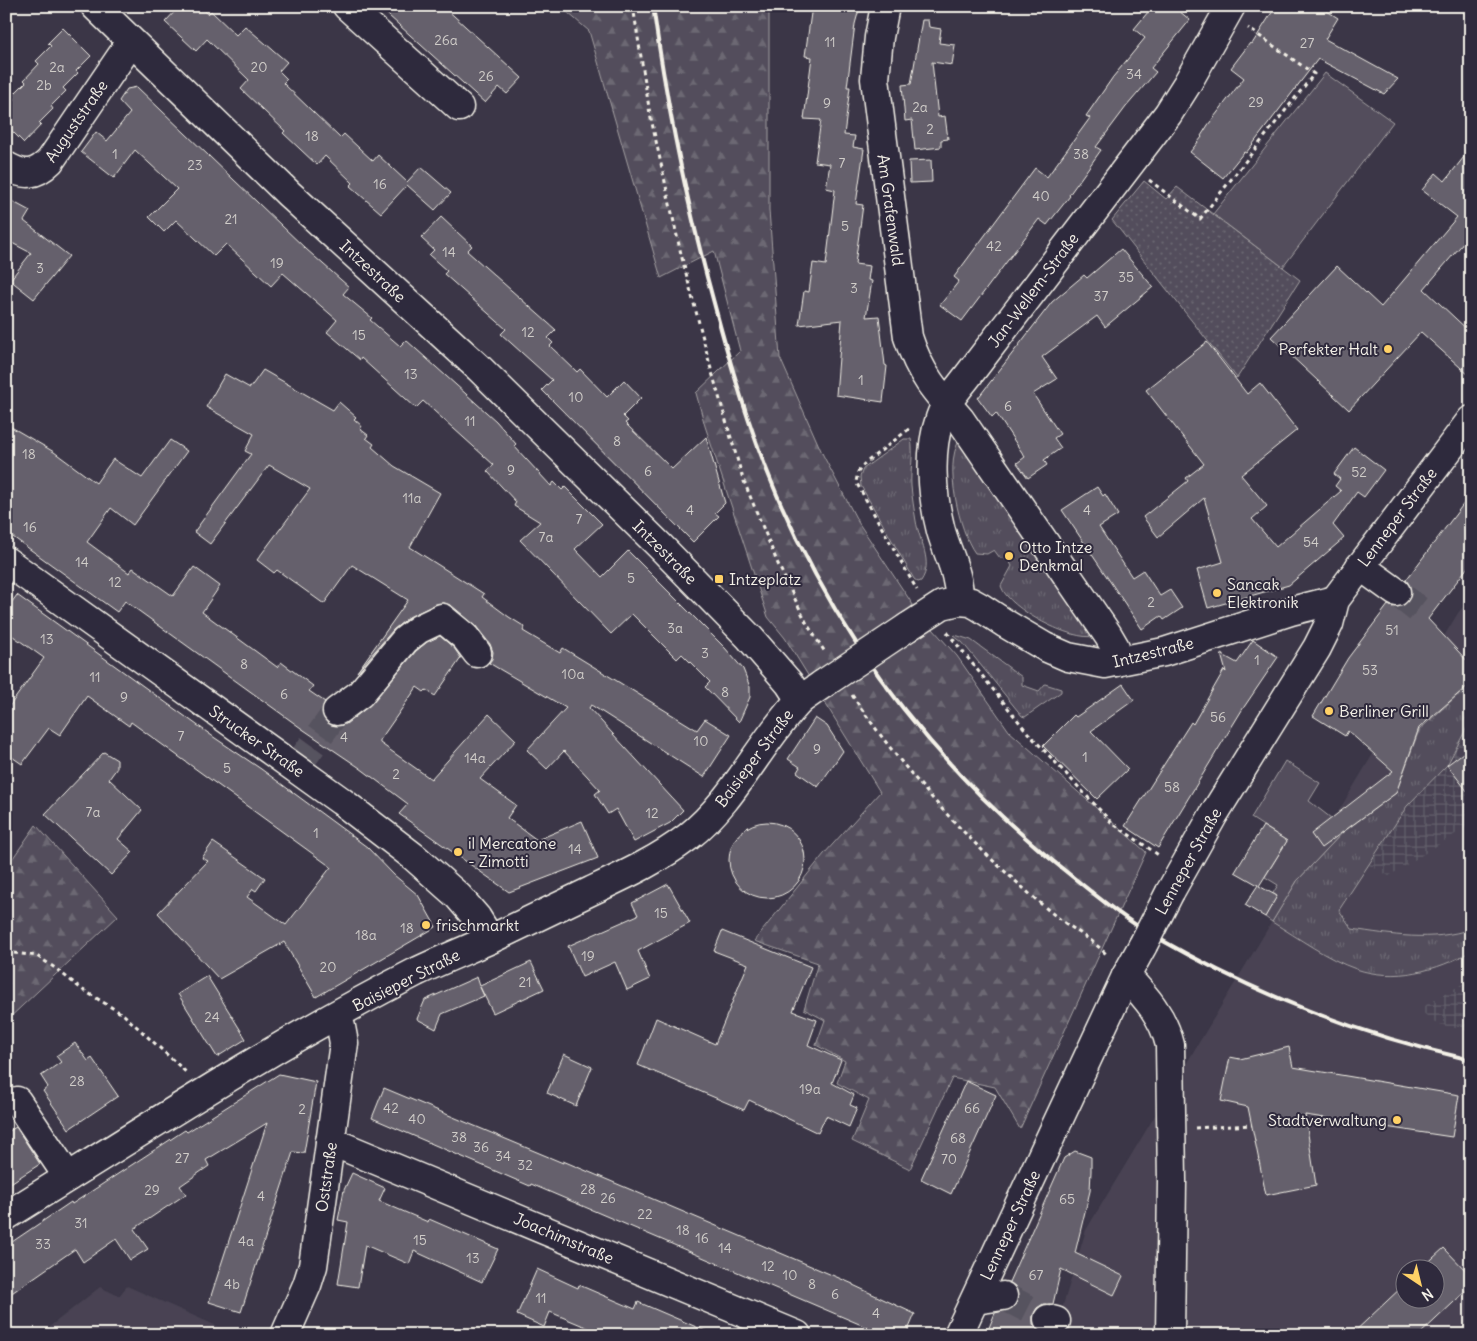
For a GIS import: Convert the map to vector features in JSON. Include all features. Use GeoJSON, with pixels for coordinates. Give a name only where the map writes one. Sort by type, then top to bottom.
{"type":"FeatureCollection","features":[{"type":"Feature","properties":{"kind":"street","name":"Intzestraße"},"geometry":{"type":"LineString","coordinates":[[95,6],[290,194],[478,368],[660,546],[750,638],[789,683],[800,700]]}},
{"type":"Feature","properties":{"kind":"street"},"geometry":{"type":"LineString","coordinates":[[346,6],[459,108]]}},
{"type":"Feature","properties":{"kind":"street","name":"Am Grafenwald"},"geometry":{"type":"LineString","coordinates":[[885,6],[874,79],[908,337],[915,359],[933,389],[947,404]]}},
{"type":"Feature","properties":{"kind":"street","name":"Jan-Wellem-Straße"},"geometry":{"type":"LineString","coordinates":[[960,601],[958,577],[942,532],[933,481],[937,429],[947,404],[1168,114],[1229,10]]}},
{"type":"Feature","properties":{"kind":"street","name":"Auguststraße"},"geometry":{"type":"LineString","coordinates":[[6,166],[26,173],[42,169],[50,161],[131,42]]}},
{"type":"Feature","properties":{"kind":"street"},"geometry":{"type":"LineString","coordinates":[[947,404],[960,419],[1108,635],[1115,648],[1117,662]]}},
{"type":"Feature","properties":{"kind":"street","name":"Lenneper Straße"},"geometry":{"type":"LineString","coordinates":[[958,1335],[1126,976],[1204,830],[1317,648],[1329,624],[1335,600],[1471,420]]}},
{"type":"Feature","properties":{"kind":"street","name":"Strucker Straße"},"geometry":{"type":"LineString","coordinates":[[6,561],[341,801],[414,857],[458,896],[477,918],[490,939]]}},
{"type":"Feature","properties":{"kind":"street"},"geometry":{"type":"LineString","coordinates":[[1360,566],[1396,592]]}},
{"type":"Feature","properties":{"kind":"street","name":"Intzestraße"},"geometry":{"type":"LineString","coordinates":[[960,601],[971,602],[980,606],[1037,643],[1068,657],[1105,664],[1164,652],[1291,611],[1335,600]]}},
{"type":"Feature","properties":{"kind":"street"},"geometry":{"type":"LineString","coordinates":[[800,700],[942,605],[960,601]]}},
{"type":"Feature","properties":{"kind":"street"},"geometry":{"type":"LineString","coordinates":[[337,711],[360,694],[404,640],[420,629],[442,618],[465,637],[477,653]]}},
{"type":"Feature","properties":{"kind":"street","name":"Baisieper Straße"},"geometry":{"type":"LineString","coordinates":[[6,1216],[207,1092],[334,1017],[420,970],[638,869],[683,841],[704,823],[722,803],[743,776],[781,719],[800,700]]}},
{"type":"Feature","properties":{"kind":"street"},"geometry":{"type":"LineString","coordinates":[[1126,976],[1144,994],[1158,1013],[1167,1030],[1170,1045],[1172,1181],[1170,1335]]}},
{"type":"Feature","properties":{"kind":"street","name":"Oststraße"},"geometry":{"type":"LineString","coordinates":[[285,1335],[307,1284],[312,1266],[344,1043],[341,1027],[334,1017]]}},
{"type":"Feature","properties":{"kind":"street"},"geometry":{"type":"LineString","coordinates":[[18,1101],[68,1177]]}},
{"type":"Feature","properties":{"kind":"street","name":"Joachimstraße"},"geometry":{"type":"LineString","coordinates":[[330,1141],[797,1335]]}},
{"type":"Feature","properties":{"kind":"street"},"geometry":{"type":"LineString","coordinates":[[975,1300],[1003,1296]]}},
{"type":"Feature","properties":{"kind":"path"},"geometry":{"type":"LineString","coordinates":[[603,6],[633,12]]}},
{"type":"Feature","properties":{"kind":"path"},"geometry":{"type":"LineString","coordinates":[[633,6],[650,114],[681,254],[711,369],[743,479],[778,564],[806,624],[826,655]]}},
{"type":"Feature","properties":{"kind":"path"},"geometry":{"type":"LineString","coordinates":[[1128,165],[1200,219],[1314,74],[1229,10]]}},
{"type":"Feature","properties":{"kind":"path"},"geometry":{"type":"LineString","coordinates":[[910,429],[864,464],[858,472],[856,482],[919,592]]}},
{"type":"Feature","properties":{"kind":"path"},"geometry":{"type":"LineString","coordinates":[[944,627],[1028,733],[1116,827],[1149,849]]}},
{"type":"Feature","properties":{"kind":"path"},"geometry":{"type":"LineString","coordinates":[[851,693],[891,751],[944,811],[1020,886],[1064,922],[1098,946],[1126,976]]}},
{"type":"Feature","properties":{"kind":"path"},"geometry":{"type":"LineString","coordinates":[[6,952],[38,956],[83,990],[124,1015],[207,1092]]}},
{"type":"Feature","properties":{"kind":"path"},"geometry":{"type":"LineString","coordinates":[[1190,1128],[1252,1125]]}},
{"type":"Feature","properties":{"kind":"shaded area"},"geometry":{"type":"Polygon","coordinates":[[[1471,597],[1471,1335],[1054,1335],[1086,1230],[1458,613],[1471,597]]]}},
{"type":"Feature","properties":{"kind":"shaded area"},"geometry":{"type":"Polygon","coordinates":[[[1471,720],[1471,747],[1448,765],[1471,796],[1471,824],[1389,876],[1369,865],[1407,806],[1447,765],[1471,720]]]}},
{"type":"Feature","properties":{"kind":"shaded area"},"geometry":{"type":"Polygon","coordinates":[[[1471,979],[1471,1032],[1435,1023],[1419,1009],[1471,979]]]}},
{"type":"Feature","properties":{"kind":"shaded area"},"geometry":{"type":"Polygon","coordinates":[[[127,1286],[237,1335],[39,1335],[100,1287],[119,1296],[127,1286]]]}},
{"type":"Feature","properties":{"kind":"green space"},"geometry":{"type":"Polygon","coordinates":[[[560,6],[769,6],[769,210],[780,358],[823,455],[858,522],[917,611],[957,656],[1009,731],[1146,852],[1020,1129],[995,1087],[952,1078],[910,1169],[852,1141],[869,1100],[837,1083],[845,1061],[816,1045],[825,1020],[804,1009],[818,963],[754,941],[824,854],[880,792],[785,638],[768,617],[705,426],[696,393],[740,351],[714,251],[661,278],[589,31],[560,6]]]}},
{"type":"Feature","properties":{"kind":"green space"},"geometry":{"type":"Polygon","coordinates":[[[1325,73],[1393,122],[1283,267],[1213,214],[1325,73]]]}},
{"type":"Feature","properties":{"kind":"green space"},"geometry":{"type":"Polygon","coordinates":[[[1144,181],[1166,199],[1177,187],[1300,280],[1237,378],[1112,220],[1144,181]]]}},
{"type":"Feature","properties":{"kind":"green space"},"geometry":{"type":"Polygon","coordinates":[[[904,439],[911,439],[912,494],[918,529],[926,559],[925,574],[921,581],[918,582],[914,579],[861,486],[860,477],[863,469],[904,439]]]}},
{"type":"Feature","properties":{"kind":"green space"},"geometry":{"type":"Polygon","coordinates":[[[959,441],[1095,636],[1085,637],[1072,634],[1057,629],[1028,614],[1006,595],[1001,586],[1012,566],[1008,559],[1000,558],[994,550],[987,554],[975,553],[964,530],[955,498],[953,466],[959,441]]]}},
{"type":"Feature","properties":{"kind":"green space"},"geometry":{"type":"Polygon","coordinates":[[[955,635],[971,640],[1022,677],[1022,685],[1039,691],[1045,684],[1061,689],[1061,692],[1025,717],[1022,716],[955,635]]]}},
{"type":"Feature","properties":{"kind":"green space"},"geometry":{"type":"Polygon","coordinates":[[[1471,683],[1471,720],[1447,765],[1407,806],[1339,910],[1352,929],[1397,935],[1426,936],[1456,933],[1471,929],[1471,951],[1430,969],[1400,974],[1370,973],[1334,960],[1272,922],[1297,881],[1342,833],[1396,793],[1419,730],[1471,683]]]}},
{"type":"Feature","properties":{"kind":"green space"},"geometry":{"type":"Polygon","coordinates":[[[1285,761],[1320,783],[1309,801],[1331,818],[1342,833],[1297,881],[1272,922],[1265,917],[1277,896],[1273,893],[1278,885],[1265,877],[1287,841],[1251,818],[1285,761]]]}},
{"type":"Feature","properties":{"kind":"green space"},"geometry":{"type":"Polygon","coordinates":[[[36,825],[118,916],[6,1021],[6,868],[36,825]]]}},
{"type":"Feature","properties":{"kind":"building"},"geometry":{"type":"Polygon","coordinates":[[[180,6],[200,6],[208,14],[211,11],[236,35],[245,26],[287,62],[279,71],[287,79],[283,83],[340,138],[344,134],[373,161],[378,155],[407,182],[421,167],[451,193],[435,210],[407,185],[381,213],[350,186],[353,183],[325,156],[317,165],[283,133],[285,131],[241,89],[249,80],[207,39],[196,51],[165,22],[180,6]]]}},
{"type":"Feature","properties":{"kind":"building"},"geometry":{"type":"Polygon","coordinates":[[[378,6],[443,6],[522,78],[507,94],[499,87],[485,103],[378,6]]]}},
{"type":"Feature","properties":{"kind":"building"},"geometry":{"type":"Polygon","coordinates":[[[812,6],[860,6],[855,24],[847,87],[850,87],[844,135],[855,136],[853,147],[864,149],[856,204],[863,205],[855,264],[870,266],[868,280],[872,281],[866,317],[879,316],[885,365],[887,366],[883,402],[836,395],[842,320],[799,325],[804,291],[809,292],[813,263],[826,265],[835,190],[826,188],[830,164],[815,162],[821,120],[804,119],[812,57],[805,56],[812,6]]]}},
{"type":"Feature","properties":{"kind":"building"},"geometry":{"type":"Polygon","coordinates":[[[1153,6],[1173,6],[1190,20],[1151,68],[1156,72],[1126,107],[1096,147],[1101,150],[1070,196],[1047,225],[1039,219],[962,321],[940,305],[959,281],[954,277],[1035,168],[1047,177],[1090,118],[1086,116],[1113,77],[1145,38],[1134,29],[1153,6]]]}},
{"type":"Feature","properties":{"kind":"building"},"geometry":{"type":"Polygon","coordinates":[[[1276,6],[1319,6],[1338,18],[1325,39],[1398,79],[1384,94],[1318,59],[1246,153],[1244,152],[1223,178],[1190,152],[1244,78],[1231,68],[1250,43],[1252,44],[1276,6]]]}},
{"type":"Feature","properties":{"kind":"building"},"geometry":{"type":"Polygon","coordinates":[[[922,20],[928,20],[929,27],[941,29],[939,43],[955,45],[952,65],[932,62],[938,117],[945,116],[948,139],[941,140],[941,147],[915,150],[912,120],[905,121],[902,85],[911,84],[922,20]]]}},
{"type":"Feature","properties":{"kind":"building"},"geometry":{"type":"Polygon","coordinates":[[[63,28],[91,56],[76,71],[78,73],[63,88],[66,91],[51,106],[53,109],[39,123],[41,125],[24,143],[6,125],[6,106],[14,99],[12,96],[26,82],[24,80],[39,64],[36,61],[51,46],[48,43],[63,28]]]}},
{"type":"Feature","properties":{"kind":"building"},"geometry":{"type":"Polygon","coordinates":[[[137,87],[306,249],[349,287],[343,294],[372,318],[370,320],[400,346],[406,340],[496,421],[516,444],[514,446],[551,486],[554,482],[562,490],[565,487],[602,524],[575,549],[602,577],[628,551],[725,648],[743,669],[750,687],[750,697],[739,722],[705,687],[710,682],[682,654],[677,659],[632,614],[611,634],[520,540],[540,522],[514,506],[516,502],[487,471],[494,465],[423,401],[416,408],[361,358],[360,360],[327,332],[337,320],[283,273],[271,286],[226,244],[214,256],[176,220],[164,232],[149,217],[177,189],[135,150],[114,178],[81,152],[96,132],[107,141],[130,113],[119,101],[127,89],[137,87]]]}},
{"type":"Feature","properties":{"kind":"building"},"geometry":{"type":"Polygon","coordinates":[[[1471,148],[1471,234],[1424,289],[1471,333],[1471,377],[1421,332],[1349,410],[1271,337],[1337,266],[1381,307],[1457,217],[1422,190],[1436,173],[1445,181],[1471,148]]]}},
{"type":"Feature","properties":{"kind":"building"},"geometry":{"type":"Polygon","coordinates":[[[931,160],[932,182],[910,183],[909,161],[931,160]]]}},
{"type":"Feature","properties":{"kind":"building"},"geometry":{"type":"Polygon","coordinates":[[[6,198],[30,211],[24,221],[69,256],[34,299],[10,280],[31,253],[12,243],[6,253],[6,198]]]}},
{"type":"Feature","properties":{"kind":"building"},"geometry":{"type":"Polygon","coordinates":[[[441,217],[472,246],[467,251],[556,330],[548,338],[553,343],[550,346],[577,372],[580,369],[607,397],[624,380],[641,398],[623,416],[628,421],[625,423],[672,469],[706,437],[725,503],[715,513],[719,516],[693,542],[542,390],[552,380],[501,334],[506,329],[444,274],[447,271],[429,255],[434,250],[421,238],[441,217]]]}},
{"type":"Feature","properties":{"kind":"building"},"geometry":{"type":"Polygon","coordinates":[[[1121,249],[1153,287],[1105,327],[1097,316],[1042,357],[1057,379],[1033,394],[1060,434],[1054,438],[1061,448],[1044,460],[1047,465],[1028,478],[1017,463],[1025,457],[996,413],[992,417],[978,398],[1052,302],[1084,275],[1087,278],[1121,249]]]}},
{"type":"Feature","properties":{"kind":"building"},"geometry":{"type":"Polygon","coordinates":[[[1207,342],[1247,394],[1260,383],[1297,430],[1241,475],[1267,506],[1252,519],[1276,547],[1341,491],[1335,486],[1340,479],[1334,474],[1354,447],[1384,470],[1364,497],[1357,492],[1333,525],[1344,538],[1289,585],[1208,608],[1197,570],[1223,562],[1204,498],[1158,537],[1143,517],[1188,481],[1186,478],[1204,464],[1146,390],[1207,342]]]}},
{"type":"Feature","properties":{"kind":"building"},"geometry":{"type":"Polygon","coordinates":[[[263,370],[333,410],[339,402],[356,417],[354,419],[362,426],[360,429],[368,435],[366,438],[374,444],[372,447],[394,466],[440,493],[410,547],[484,594],[482,597],[525,627],[523,631],[560,653],[563,648],[697,730],[705,719],[731,735],[704,777],[591,705],[589,708],[683,810],[670,823],[634,842],[616,809],[608,814],[595,794],[600,790],[564,751],[547,769],[527,750],[566,708],[489,663],[493,652],[490,644],[475,625],[452,606],[444,603],[436,604],[409,617],[393,630],[357,672],[408,600],[352,565],[324,604],[277,570],[274,573],[257,560],[310,489],[269,465],[210,544],[194,532],[251,454],[245,451],[254,434],[206,407],[225,374],[250,388],[263,370]]]}},
{"type":"Feature","properties":{"kind":"building"},"geometry":{"type":"Polygon","coordinates":[[[6,424],[54,452],[96,483],[113,459],[142,478],[170,440],[187,451],[133,525],[111,508],[87,542],[129,573],[133,568],[173,596],[194,567],[220,586],[202,612],[277,667],[281,662],[313,686],[309,691],[325,702],[322,713],[324,720],[330,725],[338,727],[346,724],[369,706],[416,651],[427,642],[440,636],[454,648],[461,658],[435,696],[417,687],[380,740],[380,743],[431,779],[489,714],[516,740],[480,779],[516,805],[507,818],[537,840],[582,821],[598,858],[509,892],[399,814],[408,804],[360,768],[301,728],[125,601],[117,612],[6,532],[6,424]]]}},
{"type":"Feature","properties":{"kind":"building"},"geometry":{"type":"Polygon","coordinates":[[[1097,487],[1103,496],[1105,494],[1118,515],[1099,527],[1132,577],[1143,570],[1160,596],[1170,590],[1182,608],[1164,620],[1161,616],[1142,629],[1062,510],[1097,487]]]}},
{"type":"Feature","properties":{"kind":"building"},"geometry":{"type":"Polygon","coordinates":[[[1471,494],[1471,563],[1428,619],[1471,665],[1471,683],[1419,728],[1396,793],[1321,848],[1311,834],[1393,771],[1348,731],[1345,736],[1313,716],[1348,658],[1388,605],[1395,608],[1409,601],[1412,593],[1406,580],[1471,494]]]}},
{"type":"Feature","properties":{"kind":"building"},"geometry":{"type":"Polygon","coordinates":[[[17,595],[367,847],[394,875],[418,895],[436,927],[316,997],[284,942],[219,979],[158,913],[208,861],[202,858],[213,842],[265,878],[256,891],[253,889],[247,897],[286,925],[331,867],[131,722],[129,726],[87,696],[60,735],[49,728],[22,764],[6,753],[6,711],[44,658],[6,631],[6,610],[17,595]]]}},
{"type":"Feature","properties":{"kind":"building"},"geometry":{"type":"Polygon","coordinates":[[[1253,640],[1278,657],[1242,710],[1158,848],[1125,826],[1191,722],[1193,724],[1224,670],[1226,672],[1221,654],[1237,663],[1253,640]]]}},
{"type":"Feature","properties":{"kind":"building"},"geometry":{"type":"Polygon","coordinates":[[[1123,684],[1134,700],[1091,731],[1128,769],[1097,799],[1043,746],[1074,715],[1076,717],[1123,684]]]}},
{"type":"Feature","properties":{"kind":"building"},"geometry":{"type":"Polygon","coordinates":[[[815,718],[827,726],[843,751],[818,787],[797,772],[800,767],[788,759],[815,718]]]}},
{"type":"Feature","properties":{"kind":"building"},"geometry":{"type":"Polygon","coordinates":[[[1471,747],[1471,796],[1447,765],[1471,747]]]}},
{"type":"Feature","properties":{"kind":"building"},"geometry":{"type":"Polygon","coordinates":[[[104,752],[117,760],[117,768],[109,779],[142,810],[118,839],[133,852],[111,875],[45,814],[104,752]]]}},
{"type":"Feature","properties":{"kind":"building"},"geometry":{"type":"Polygon","coordinates":[[[767,822],[782,825],[794,833],[802,845],[805,860],[802,875],[794,887],[782,895],[767,898],[752,895],[740,887],[732,875],[729,860],[732,845],[740,833],[752,825],[767,822]]]}},
{"type":"Feature","properties":{"kind":"building"},"geometry":{"type":"Polygon","coordinates":[[[1263,826],[1287,841],[1259,886],[1277,896],[1265,917],[1245,905],[1258,885],[1235,872],[1263,826]]]}},
{"type":"Feature","properties":{"kind":"building"},"geometry":{"type":"Polygon","coordinates":[[[668,884],[690,923],[638,951],[650,979],[627,990],[615,962],[582,977],[568,946],[638,915],[632,903],[668,884]]]}},
{"type":"Feature","properties":{"kind":"building"},"geometry":{"type":"Polygon","coordinates":[[[722,931],[811,967],[793,1011],[817,1020],[808,1045],[841,1060],[832,1083],[854,1095],[850,1105],[857,1108],[849,1127],[826,1116],[818,1133],[749,1100],[744,1110],[638,1065],[656,1018],[715,1044],[748,964],[714,951],[722,931]]]}},
{"type":"Feature","properties":{"kind":"building"},"geometry":{"type":"Polygon","coordinates":[[[531,962],[544,989],[493,1013],[480,987],[484,996],[442,1014],[436,1029],[417,1019],[425,1000],[477,977],[480,986],[531,962]]]}},
{"type":"Feature","properties":{"kind":"building"},"geometry":{"type":"Polygon","coordinates":[[[207,976],[246,1039],[217,1057],[178,994],[207,976]]]}},
{"type":"Feature","properties":{"kind":"building"},"geometry":{"type":"Polygon","coordinates":[[[75,1043],[88,1061],[92,1058],[118,1096],[69,1129],[43,1091],[48,1087],[41,1076],[61,1062],[56,1056],[75,1043]]]}},
{"type":"Feature","properties":{"kind":"building","name":"Stadtverwaltung"},"geometry":{"type":"Polygon","coordinates":[[[1289,1047],[1293,1067],[1459,1095],[1452,1137],[1305,1115],[1316,1185],[1266,1195],[1248,1107],[1221,1101],[1230,1057],[1240,1059],[1289,1047]]]}},
{"type":"Feature","properties":{"kind":"building"},"geometry":{"type":"Polygon","coordinates":[[[564,1054],[592,1067],[576,1106],[547,1093],[564,1054]]]}},
{"type":"Feature","properties":{"kind":"building"},"geometry":{"type":"Polygon","coordinates":[[[279,1074],[316,1082],[304,1153],[293,1152],[241,1312],[209,1302],[267,1123],[206,1160],[209,1166],[180,1186],[186,1194],[134,1229],[148,1249],[130,1260],[116,1239],[83,1262],[75,1249],[6,1297],[6,1246],[71,1202],[72,1204],[185,1130],[187,1132],[279,1074]]]}},
{"type":"Feature","properties":{"kind":"building"},"geometry":{"type":"Polygon","coordinates":[[[966,1081],[996,1095],[951,1194],[921,1179],[966,1081]]]}},
{"type":"Feature","properties":{"kind":"building"},"geometry":{"type":"Polygon","coordinates":[[[384,1088],[563,1163],[563,1161],[853,1284],[915,1314],[906,1335],[885,1335],[372,1118],[384,1088]]]}},
{"type":"Feature","properties":{"kind":"building"},"geometry":{"type":"Polygon","coordinates":[[[16,1127],[40,1164],[6,1186],[6,1133],[16,1127]]]}},
{"type":"Feature","properties":{"kind":"building"},"geometry":{"type":"Polygon","coordinates":[[[1075,1151],[1091,1157],[1091,1171],[1090,1191],[1075,1253],[1123,1276],[1114,1295],[1061,1269],[1053,1304],[1043,1304],[1037,1308],[1033,1315],[1033,1324],[1042,1333],[1041,1335],[986,1335],[995,1313],[1012,1309],[1017,1302],[1018,1293],[1016,1287],[1009,1282],[1064,1158],[1075,1151]]]}},
{"type":"Feature","properties":{"kind":"building"},"geometry":{"type":"Polygon","coordinates":[[[352,1173],[385,1188],[379,1201],[428,1222],[429,1219],[498,1249],[482,1282],[414,1251],[409,1264],[365,1245],[358,1287],[338,1284],[348,1222],[338,1220],[344,1190],[352,1173]]]}},
{"type":"Feature","properties":{"kind":"building"},"geometry":{"type":"Polygon","coordinates":[[[1444,1248],[1471,1276],[1471,1286],[1419,1335],[1351,1335],[1394,1294],[1394,1308],[1444,1308],[1444,1258],[1433,1258],[1444,1248]]]}},
{"type":"Feature","properties":{"kind":"building"},"geometry":{"type":"Polygon","coordinates":[[[537,1269],[578,1288],[579,1285],[635,1309],[638,1302],[715,1335],[605,1335],[550,1312],[544,1327],[517,1315],[537,1269]]]}},
{"type":"Feature","properties":{"kind":"tunnel"},"geometry":{"type":"LineString","coordinates":[[1396,592],[1429,618]]}},
{"type":"Feature","properties":{"kind":"tunnel"},"geometry":{"type":"LineString","coordinates":[[296,768],[337,711]]}},
{"type":"Feature","properties":{"kind":"tunnel"},"geometry":{"type":"LineString","coordinates":[[1003,1296],[1048,1319]]}},
{"type":"Feature","properties":{"kind":"railway"},"geometry":{"type":"LineString","coordinates":[[653,6],[671,118],[695,229],[727,352],[750,424],[777,495],[803,551],[865,657],[901,706],[939,752],[981,796],[1026,838],[1104,902],[1145,931],[1232,977],[1309,1011],[1388,1038],[1471,1060]]}},
{"type":"Feature","properties":{"kind":"place","name":"Perfekter Halt"},"geometry":{"type":"Point","coordinates":[1388,349]}},
{"type":"Feature","properties":{"kind":"place","name":"Otto Intze Denkmal"},"geometry":{"type":"Point","coordinates":[1009,556]}},
{"type":"Feature","properties":{"kind":"place","name":"Intzeplatz"},"geometry":{"type":"Point","coordinates":[719,579]}},
{"type":"Feature","properties":{"kind":"place","name":"Sancak Elektronik"},"geometry":{"type":"Point","coordinates":[1217,593]}},
{"type":"Feature","properties":{"kind":"place","name":"Berliner Grill"},"geometry":{"type":"Point","coordinates":[1329,711]}},
{"type":"Feature","properties":{"kind":"place","name":"il Mercatone - Zimotti"},"geometry":{"type":"Point","coordinates":[458,852]}},
{"type":"Feature","properties":{"kind":"place","name":"frischmarkt"},"geometry":{"type":"Point","coordinates":[426,925]}},
{"type":"Feature","properties":{"kind":"place","name":"Stadtverwaltung"},"geometry":{"type":"Point","coordinates":[1397,1120]}}]}
